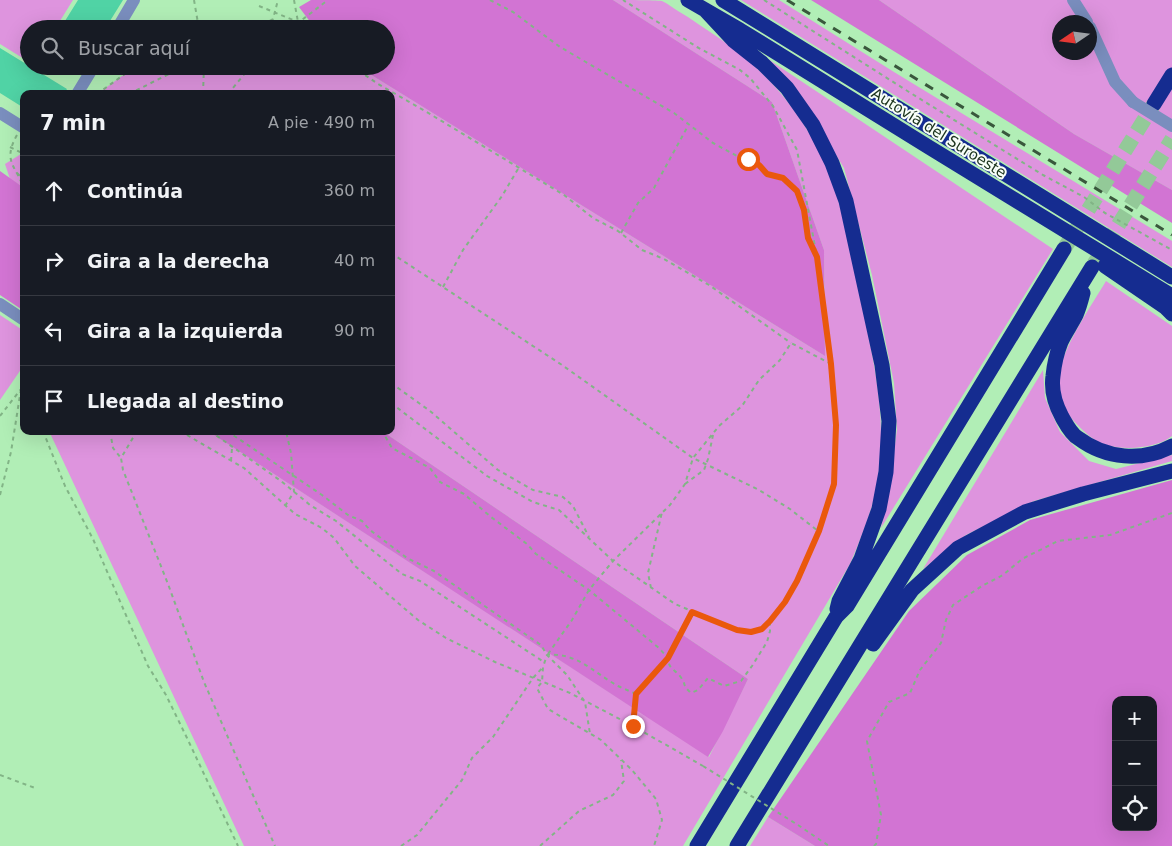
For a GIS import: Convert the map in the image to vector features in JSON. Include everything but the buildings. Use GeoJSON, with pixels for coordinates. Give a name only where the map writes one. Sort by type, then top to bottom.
{"type":"FeatureCollection","features":[{"type":"Feature","properties":{"kind":"highway","name":"Autovía del Suroeste"},"geometry":{"type":"LineString","coordinates":[[688,0],[740,30],[1172,296]]}},
{"type":"Feature","properties":{"kind":"highway","name":"Autovía del Suroeste"},"geometry":{"type":"LineString","coordinates":[[723,0],[1172,277]]}},
{"type":"Feature","properties":{"kind":"highway"},"geometry":{"type":"LineString","coordinates":[[706,12],[733,40],[762,63],[786,88],[813,125],[832,163],[846,201],[882,365],[889,421],[886,472],[879,509],[861,559],[839,601],[836,617]]}},
{"type":"Feature","properties":{"kind":"highway"},"geometry":{"type":"LineString","coordinates":[[1154,104],[1172,75]]}},
{"type":"Feature","properties":{"kind":"highway"},"geometry":{"type":"LineString","coordinates":[[927,146],[933,157],[1117,273],[1172,314]]}},
{"type":"Feature","properties":{"kind":"highway"},"geometry":{"type":"LineString","coordinates":[[697,846],[836,617],[847,606],[1064,249]]}},
{"type":"Feature","properties":{"kind":"highway"},"geometry":{"type":"LineString","coordinates":[[737,846],[1092,267],[1076,315],[1060,344],[1053,376],[1053,392],[1057,408],[1076,438],[1103,452],[1130,457],[1146,456],[1172,446]]}},
{"type":"Feature","properties":{"kind":"highway"},"geometry":{"type":"LineString","coordinates":[[797,748],[832,709],[883,629],[912,590],[958,548],[1025,512],[1082,494],[1172,472]]}},
{"type":"Feature","properties":{"kind":"street"},"geometry":{"type":"LineString","coordinates":[[122,20],[134,0]]}},
{"type":"Feature","properties":{"kind":"street"},"geometry":{"type":"LineString","coordinates":[[1073,0],[1083,15]]}},
{"type":"Feature","properties":{"kind":"street"},"geometry":{"type":"LineString","coordinates":[[1097,41],[1116,82],[1133,102],[1172,126]]}},
{"type":"Feature","properties":{"kind":"street"},"geometry":{"type":"LineString","coordinates":[[79,90],[89,75]]}},
{"type":"Feature","properties":{"kind":"street"},"geometry":{"type":"LineString","coordinates":[[0,113],[20,125]]}},
{"type":"Feature","properties":{"kind":"street"},"geometry":{"type":"LineString","coordinates":[[0,304],[20,317]]}},
{"type":"Feature","properties":{"kind":"path"},"geometry":{"type":"LineString","coordinates":[[194,0],[197,20]]}},
{"type":"Feature","properties":{"kind":"path"},"geometry":{"type":"LineString","coordinates":[[271,20],[278,0]]}},
{"type":"Feature","properties":{"kind":"path"},"geometry":{"type":"LineString","coordinates":[[294,0],[298,20]]}},
{"type":"Feature","properties":{"kind":"path"},"geometry":{"type":"LineString","coordinates":[[301,20],[328,0]]}},
{"type":"Feature","properties":{"kind":"path"},"geometry":{"type":"LineString","coordinates":[[490,0],[513,12],[560,47],[674,113],[712,143],[737,156],[754,161],[767,174],[783,178],[802,200],[808,238],[817,257]]}},
{"type":"Feature","properties":{"kind":"path"},"geometry":{"type":"LineString","coordinates":[[395,406],[487,476],[534,502],[559,510],[613,561],[674,604],[692,612],[737,630],[751,632],[762,629],[785,602],[797,581],[819,531],[834,484],[836,425],[831,364],[817,257],[797,150],[773,106],[750,78],[740,70],[697,47],[623,0]]}},
{"type":"Feature","properties":{"kind":"path"},"geometry":{"type":"LineString","coordinates":[[764,0],[1043,175],[1084,197],[1104,213],[1172,250]]}},
{"type":"Feature","properties":{"kind":"path"},"geometry":{"type":"LineString","coordinates":[[259,6],[274,14],[292,20]]}},
{"type":"Feature","properties":{"kind":"path"},"geometry":{"type":"LineString","coordinates":[[103,90],[124,75]]}},
{"type":"Feature","properties":{"kind":"path"},"geometry":{"type":"LineString","coordinates":[[137,90],[167,75]]}},
{"type":"Feature","properties":{"kind":"path"},"geometry":{"type":"LineString","coordinates":[[203,90],[204,75]]}},
{"type":"Feature","properties":{"kind":"path"},"geometry":{"type":"LineString","coordinates":[[231,90],[244,75]]}},
{"type":"Feature","properties":{"kind":"path"},"geometry":{"type":"LineString","coordinates":[[365,75],[388,90]]}},
{"type":"Feature","properties":{"kind":"path"},"geometry":{"type":"LineString","coordinates":[[395,94],[564,195],[593,218],[621,233],[642,250],[664,259],[709,285],[791,344],[831,364]]}},
{"type":"Feature","properties":{"kind":"path"},"geometry":{"type":"LineString","coordinates":[[621,233],[638,203],[654,188],[689,124]]}},
{"type":"Feature","properties":{"kind":"path"},"geometry":{"type":"LineString","coordinates":[[20,132],[10,147],[11,162],[20,182]]}},
{"type":"Feature","properties":{"kind":"path"},"geometry":{"type":"LineString","coordinates":[[10,147],[20,152]]}},
{"type":"Feature","properties":{"kind":"path"},"geometry":{"type":"LineString","coordinates":[[443,287],[463,250],[502,196],[518,168]]}},
{"type":"Feature","properties":{"kind":"path"},"geometry":{"type":"LineString","coordinates":[[14,170],[20,176]]}},
{"type":"Feature","properties":{"kind":"path"},"geometry":{"type":"LineString","coordinates":[[395,256],[562,365],[693,458],[759,490],[790,509],[819,531]]}},
{"type":"Feature","properties":{"kind":"path"},"geometry":{"type":"LineString","coordinates":[[685,484],[693,458],[719,426],[742,406],[759,380],[780,360],[791,344]]}},
{"type":"Feature","properties":{"kind":"path"},"geometry":{"type":"LineString","coordinates":[[395,386],[430,411],[498,470],[533,490],[563,497],[573,506],[590,539]]}},
{"type":"Feature","properties":{"kind":"path"},"geometry":{"type":"LineString","coordinates":[[0,416],[20,391]]}},
{"type":"Feature","properties":{"kind":"path"},"geometry":{"type":"LineString","coordinates":[[0,495],[11,452],[20,400]]}},
{"type":"Feature","properties":{"kind":"path"},"geometry":{"type":"LineString","coordinates":[[654,846],[662,820],[656,798],[632,770],[601,740],[548,709],[537,688],[542,682],[544,662],[589,590],[613,561],[662,512],[685,484],[704,470],[713,434]]}},
{"type":"Feature","properties":{"kind":"path"},"geometry":{"type":"LineString","coordinates":[[45,435],[65,486],[93,539],[148,666],[166,695],[188,738],[238,846]]}},
{"type":"Feature","properties":{"kind":"path"},"geometry":{"type":"LineString","coordinates":[[111,435],[113,448],[121,458],[123,470],[175,601],[204,682],[275,846]]}},
{"type":"Feature","properties":{"kind":"path"},"geometry":{"type":"LineString","coordinates":[[121,458],[135,435]]}},
{"type":"Feature","properties":{"kind":"path"},"geometry":{"type":"LineString","coordinates":[[187,435],[244,468],[285,506],[322,528],[334,538],[355,566],[418,620],[446,638],[495,662],[570,694],[633,726],[703,766],[829,846]]}},
{"type":"Feature","properties":{"kind":"path"},"geometry":{"type":"LineString","coordinates":[[215,435],[336,521],[402,574],[420,581],[544,662]]}},
{"type":"Feature","properties":{"kind":"path"},"geometry":{"type":"LineString","coordinates":[[234,435],[348,515],[362,521],[370,530],[407,558],[434,571],[541,645],[567,675],[585,702],[590,734]]}},
{"type":"Feature","properties":{"kind":"path"},"geometry":{"type":"LineString","coordinates":[[285,506],[294,492],[291,453],[287,435]]}},
{"type":"Feature","properties":{"kind":"path"},"geometry":{"type":"LineString","coordinates":[[385,435],[392,448],[430,468],[440,482],[464,494],[536,554],[589,590],[659,648],[668,658],[668,664],[672,670],[682,678],[684,687],[691,692],[698,690],[708,678],[724,686],[741,681],[767,642],[770,621]]}},
{"type":"Feature","properties":{"kind":"path"},"geometry":{"type":"LineString","coordinates":[[231,461],[232,448]]}},
{"type":"Feature","properties":{"kind":"path"},"geometry":{"type":"LineString","coordinates":[[651,588],[648,573],[662,512]]}},
{"type":"Feature","properties":{"kind":"path"},"geometry":{"type":"LineString","coordinates":[[874,846],[876,844],[881,815],[867,741],[889,702],[910,692],[920,670],[941,643],[946,620],[952,605],[1003,575],[1022,560],[1058,541],[1110,535],[1172,512]]}},
{"type":"Feature","properties":{"kind":"path"},"geometry":{"type":"LineString","coordinates":[[633,726],[636,694],[668,658],[692,612]]}},
{"type":"Feature","properties":{"kind":"path"},"geometry":{"type":"LineString","coordinates":[[548,655],[565,655],[589,667],[618,686],[636,694]]}},
{"type":"Feature","properties":{"kind":"path"},"geometry":{"type":"LineString","coordinates":[[401,846],[417,835],[462,780],[472,758],[493,737],[532,678],[543,667]]}},
{"type":"Feature","properties":{"kind":"path"},"geometry":{"type":"LineString","coordinates":[[540,846],[579,811],[613,795],[624,781],[621,760]]}},
{"type":"Feature","properties":{"kind":"path"},"geometry":{"type":"LineString","coordinates":[[0,775],[35,788]]}},
{"type":"Feature","properties":{"kind":"shaded area"},"geometry":{"type":"Polygon","coordinates":[[[0,0],[73,0],[61,20],[20,20],[20,56],[0,44],[0,0]]]}},
{"type":"Feature","properties":{"kind":"shaded area"},"geometry":{"type":"Polygon","coordinates":[[[311,0],[613,0],[772,102],[824,250],[825,356],[373,76],[372,75],[395,75],[395,20],[309,20],[299,7],[311,0]]]}},
{"type":"Feature","properties":{"kind":"shaded area"},"geometry":{"type":"Polygon","coordinates":[[[613,0],[662,1],[668,4],[719,38],[759,70],[776,88],[807,129],[830,175],[838,199],[875,369],[880,409],[881,450],[875,494],[850,564],[683,846],[244,846],[51,435],[214,435],[709,757],[748,679],[388,435],[395,435],[395,90],[103,90],[123,75],[372,75],[825,356],[824,250],[772,102],[613,0]]]}},
{"type":"Feature","properties":{"kind":"shaded area"},"geometry":{"type":"Polygon","coordinates":[[[741,0],[779,0],[1172,241],[1172,267],[741,0]]]}},
{"type":"Feature","properties":{"kind":"shaded area"},"geometry":{"type":"Polygon","coordinates":[[[811,0],[879,0],[1074,134],[1172,190],[1172,223],[811,0]]]}},
{"type":"Feature","properties":{"kind":"shaded area"},"geometry":{"type":"Polygon","coordinates":[[[879,0],[1172,0],[1172,190],[1074,134],[879,0]]]}},
{"type":"Feature","properties":{"kind":"shaded area"},"geometry":{"type":"Polygon","coordinates":[[[744,43],[1053,249],[881,528],[889,491],[897,429],[894,383],[872,275],[844,168],[791,82],[744,43]]]}},
{"type":"Feature","properties":{"kind":"shaded area"},"geometry":{"type":"Polygon","coordinates":[[[20,155],[20,185],[10,179],[5,164],[20,155]]]}},
{"type":"Feature","properties":{"kind":"shaded area"},"geometry":{"type":"Polygon","coordinates":[[[0,171],[20,185],[20,308],[0,295],[0,171]]]}},
{"type":"Feature","properties":{"kind":"shaded area"},"geometry":{"type":"Polygon","coordinates":[[[1106,281],[1172,326],[1172,436],[1165,441],[1134,448],[1103,444],[1084,432],[1061,402],[1059,396],[1060,373],[1066,351],[1106,281]]]}},
{"type":"Feature","properties":{"kind":"shaded area"},"geometry":{"type":"Polygon","coordinates":[[[0,315],[20,328],[20,371],[0,400],[0,315]]]}},
{"type":"Feature","properties":{"kind":"shaded area"},"geometry":{"type":"Polygon","coordinates":[[[1043,370],[1045,398],[1060,432],[1089,461],[1116,469],[1172,455],[1172,461],[1034,501],[966,535],[923,569],[1043,370]]]}},
{"type":"Feature","properties":{"kind":"shaded area"},"geometry":{"type":"Polygon","coordinates":[[[214,435],[388,435],[748,679],[708,757],[214,435]]]}},
{"type":"Feature","properties":{"kind":"shaded area"},"geometry":{"type":"Polygon","coordinates":[[[1172,480],[1172,846],[815,846],[768,817],[909,611],[967,555],[1030,520],[1172,480]]]}},
{"type":"Feature","properties":{"kind":"shaded area"},"geometry":{"type":"Polygon","coordinates":[[[768,817],[815,846],[750,846],[768,817]]]}},
{"type":"Feature","properties":{"kind":"tunnel"},"geometry":{"type":"LineString","coordinates":[[1064,249],[1154,104]]}},
{"type":"Feature","properties":{"kind":"tunnel"},"geometry":{"type":"LineString","coordinates":[[1094,264],[1172,139]]}},
{"type":"Feature","properties":{"kind":"railway"},"geometry":{"type":"LineString","coordinates":[[787,0],[1172,235]]}},
{"type":"Feature","properties":{"kind":"route"},"geometry":{"type":"LineString","coordinates":[[633,726],[636,694],[668,658],[692,612],[737,630],[751,632],[762,629],[770,621],[785,602],[797,581],[819,531],[834,484],[836,425],[831,364],[819,268],[817,257],[808,238],[802,200],[797,191],[783,178],[767,174],[754,161],[748,159]]}}]}
